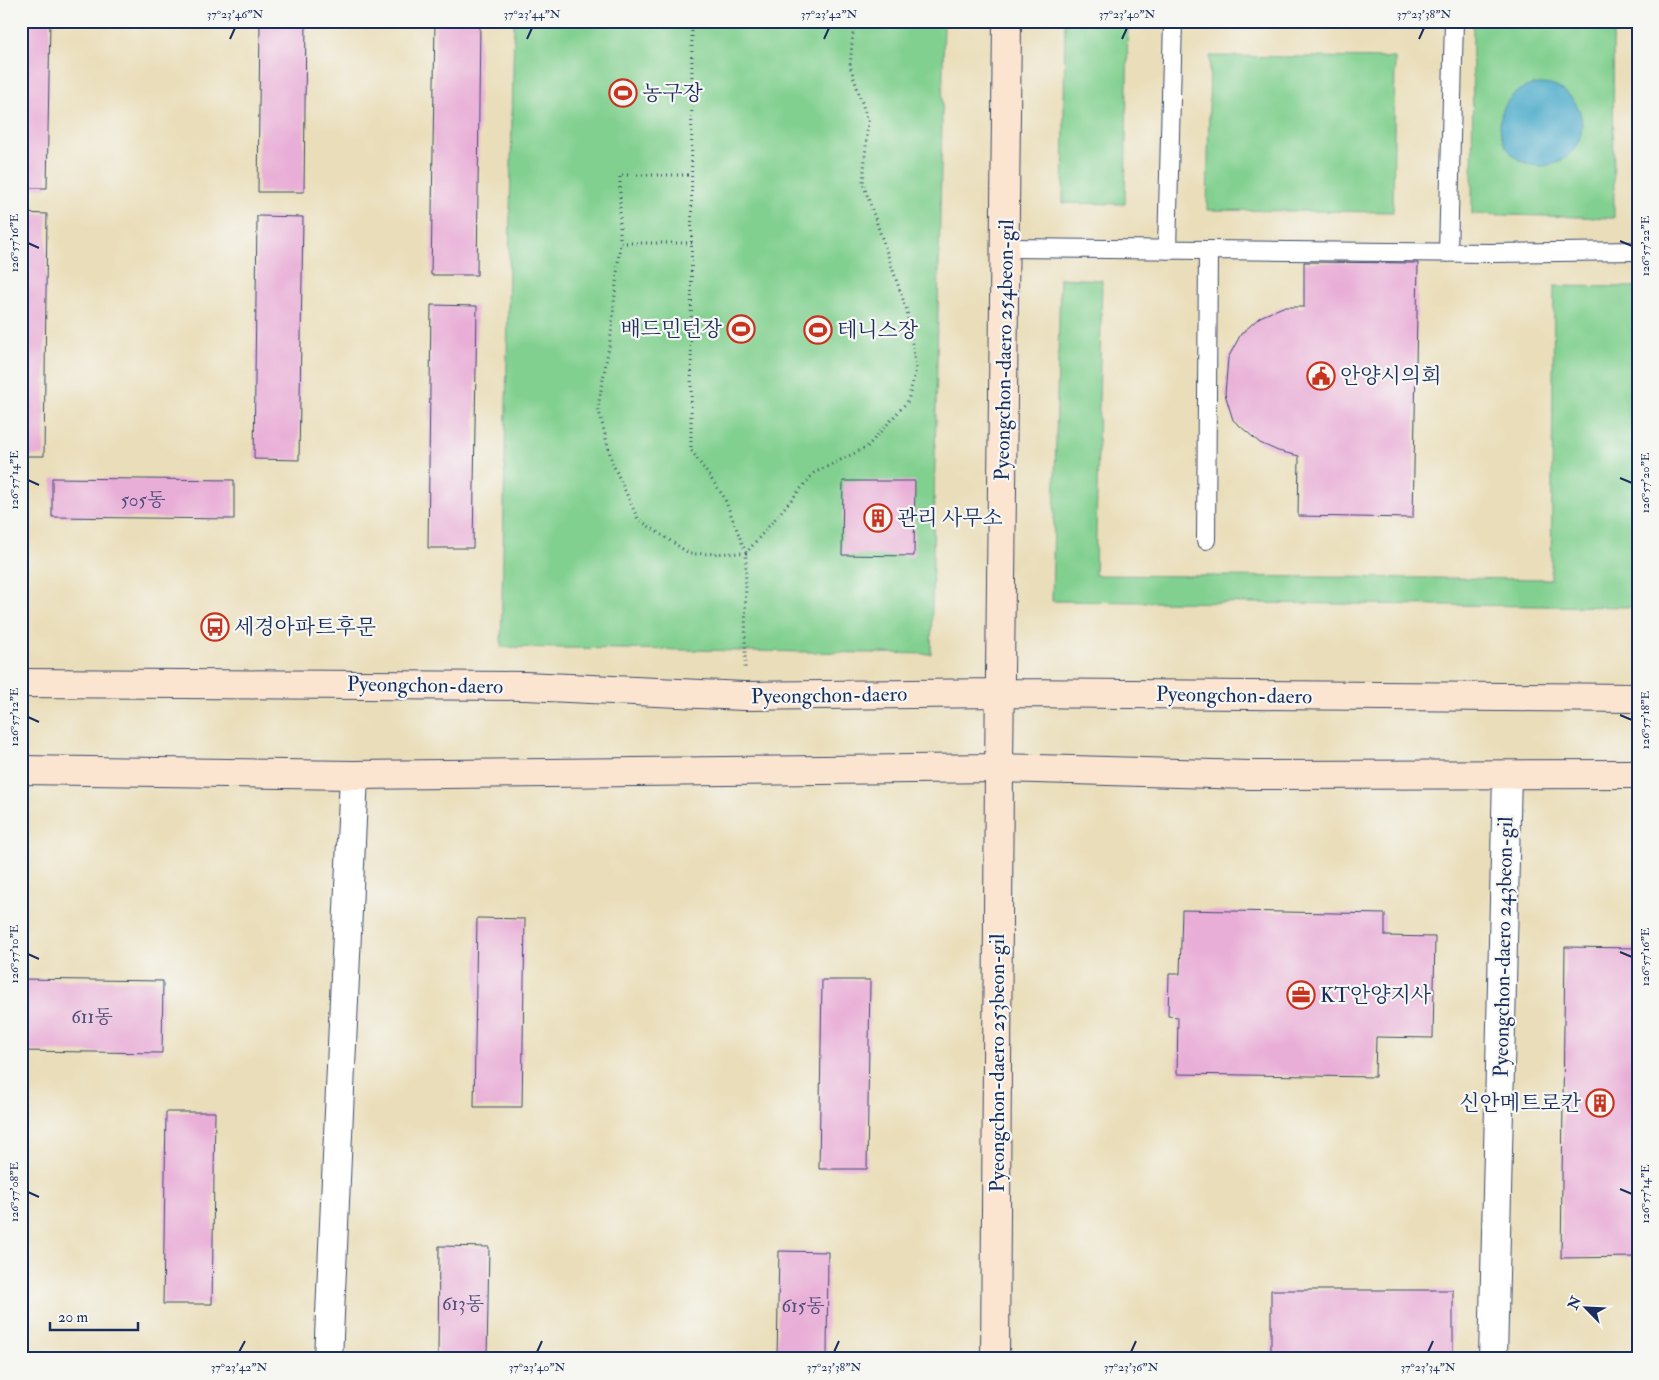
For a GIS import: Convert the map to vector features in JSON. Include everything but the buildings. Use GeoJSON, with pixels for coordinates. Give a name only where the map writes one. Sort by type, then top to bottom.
{"type":"FeatureCollection","features":[{"type":"Feature","properties":{"kind":"street","name":"Pyeongchon-daero 254beon-gil"},"geometry":{"type":"LineString","coordinates":[[999,768],[1007,21]]}},
{"type":"Feature","properties":{"kind":"street","name":"Pyeongchon-daero"},"geometry":{"type":"LineString","coordinates":[[21,683],[516,686],[744,696],[1000,693],[1637,698]]}},
{"type":"Feature","properties":{"kind":"street"},"geometry":{"type":"LineString","coordinates":[[21,770],[354,775],[999,768],[1249,775],[1638,774]]}},
{"type":"Feature","properties":{"kind":"street","name":"Pyeongchon-daero 253beon-gil"},"geometry":{"type":"LineString","coordinates":[[995,1359],[999,768]]}},
{"type":"Feature","properties":{"kind":"street"},"geometry":{"type":"LineString","coordinates":[[328,1359],[354,775]]}},
{"type":"Feature","properties":{"kind":"street","name":"Pyeongchon-daero 243beon-gil"},"geometry":{"type":"LineString","coordinates":[[1493,1359],[1507,775]]}},
{"type":"Feature","properties":{"kind":"lane"},"geometry":{"type":"LineString","coordinates":[[1167,250],[1173,21]]}},
{"type":"Feature","properties":{"kind":"lane"},"geometry":{"type":"LineString","coordinates":[[1448,253],[1454,21]]}},
{"type":"Feature","properties":{"kind":"lane"},"geometry":{"type":"LineString","coordinates":[[1005,248],[1448,253],[1638,251]]}},
{"type":"Feature","properties":{"kind":"lane"},"geometry":{"type":"LineString","coordinates":[[1206,540],[1208,251]]}},
{"type":"Feature","properties":{"kind":"path"},"geometry":{"type":"LineString","coordinates":[[692,21],[691,450],[724,497],[746,553],[744,696]]}},
{"type":"Feature","properties":{"kind":"path"},"geometry":{"type":"LineString","coordinates":[[692,175],[620,175],[620,243],[611,335],[598,407],[612,462],[638,519],[690,554],[746,553],[814,473],[867,447],[908,401],[916,369],[907,311],[863,183],[868,121],[850,66],[854,21]]}},
{"type":"Feature","properties":{"kind":"path"},"geometry":{"type":"LineString","coordinates":[[620,243],[692,243]]}},
{"type":"Feature","properties":{"kind":"green space"},"geometry":{"type":"Polygon","coordinates":[[[514,21],[944,21],[931,654],[501,647],[514,21]]]}},
{"type":"Feature","properties":{"kind":"green space"},"geometry":{"type":"Polygon","coordinates":[[[1065,21],[1128,21],[1125,204],[1063,203],[1065,21]]]}},
{"type":"Feature","properties":{"kind":"green space"},"geometry":{"type":"Polygon","coordinates":[[[1473,21],[1613,21],[1614,218],[1472,214],[1473,21]]]}},
{"type":"Feature","properties":{"kind":"green space"},"geometry":{"type":"Polygon","coordinates":[[[1210,56],[1395,58],[1393,212],[1207,210],[1210,56]]]}},
{"type":"Feature","properties":{"kind":"green space"},"geometry":{"type":"Polygon","coordinates":[[[1060,278],[1102,280],[1095,575],[1551,579],[1554,286],[1638,287],[1638,607],[1052,601],[1060,278]]]}},
{"type":"Feature","properties":{"kind":"water"},"geometry":{"type":"Polygon","coordinates":[[[1541,84],[1557,87],[1570,96],[1579,109],[1582,125],[1579,141],[1570,154],[1557,163],[1541,166],[1525,163],[1512,154],[1503,141],[1500,125],[1503,109],[1512,96],[1525,87],[1541,84]]]}},
{"type":"Feature","properties":{"kind":"place","name":"농구장"},"geometry":{"type":"Point","coordinates":[623,93]}},
{"type":"Feature","properties":{"kind":"place","name":"배드민턴장"},"geometry":{"type":"Point","coordinates":[741,329]}},
{"type":"Feature","properties":{"kind":"place","name":"테니스장"},"geometry":{"type":"Point","coordinates":[818,330]}},
{"type":"Feature","properties":{"kind":"place","name":"안양시의회"},"geometry":{"type":"Point","coordinates":[1321,376]}},
{"type":"Feature","properties":{"kind":"place","name":"관리 사무소"},"geometry":{"type":"Point","coordinates":[878,518]}},
{"type":"Feature","properties":{"kind":"place","name":"세경아파트후문"},"geometry":{"type":"Point","coordinates":[215,627]}},
{"type":"Feature","properties":{"kind":"place","name":"KT안양지사"},"geometry":{"type":"Point","coordinates":[1301,995]}},
{"type":"Feature","properties":{"kind":"place","name":"신안메트로칸"},"geometry":{"type":"Point","coordinates":[1600,1103]}}]}
